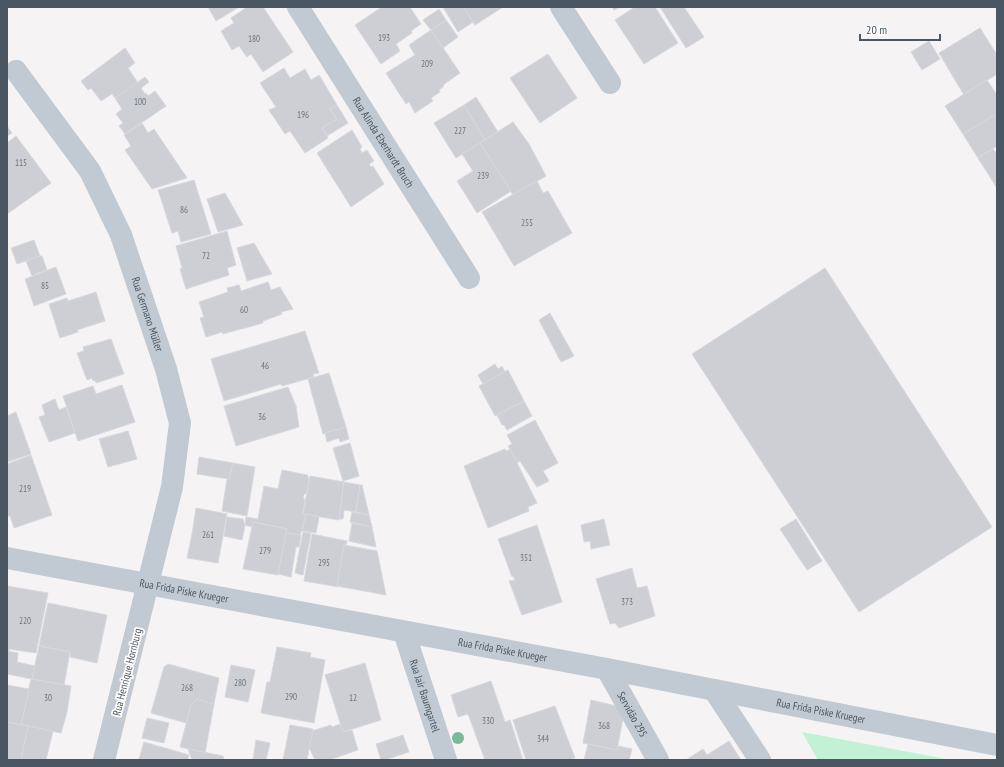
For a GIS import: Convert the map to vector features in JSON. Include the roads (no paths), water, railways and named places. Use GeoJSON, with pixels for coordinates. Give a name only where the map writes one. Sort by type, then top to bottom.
{"type":"FeatureCollection","features":[{"type":"Feature","properties":{"kind":"street","name":"Rua Alinda Eberhardt Bruch"},"geometry":{"type":"LineString","coordinates":[[298,7],[469,278]]}},
{"type":"Feature","properties":{"kind":"street"},"geometry":{"type":"LineString","coordinates":[[560,7],[610,83]]}},
{"type":"Feature","properties":{"kind":"street","name":"Rua Germano Müller"},"geometry":{"type":"LineString","coordinates":[[16,71],[90,171],[121,234],[166,369],[180,423],[172,487],[149,585]]}},
{"type":"Feature","properties":{"kind":"street","name":"Rua Frida Piske Krueger"},"geometry":{"type":"LineString","coordinates":[[7,558],[607,669],[997,745]]}},
{"type":"Feature","properties":{"kind":"street","name":"Rua Henrique Hornburg"},"geometry":{"type":"LineString","coordinates":[[104,760],[149,585]]}},
{"type":"Feature","properties":{"kind":"street","name":"Rua Jair Baumgartel"},"geometry":{"type":"LineString","coordinates":[[404,632],[446,760]]}},
{"type":"Feature","properties":{"kind":"street","name":"Servidão 295"},"geometry":{"type":"LineString","coordinates":[[607,669],[658,760]]}},
{"type":"Feature","properties":{"kind":"street"},"geometry":{"type":"LineString","coordinates":[[714,690],[760,760]]}}]}
